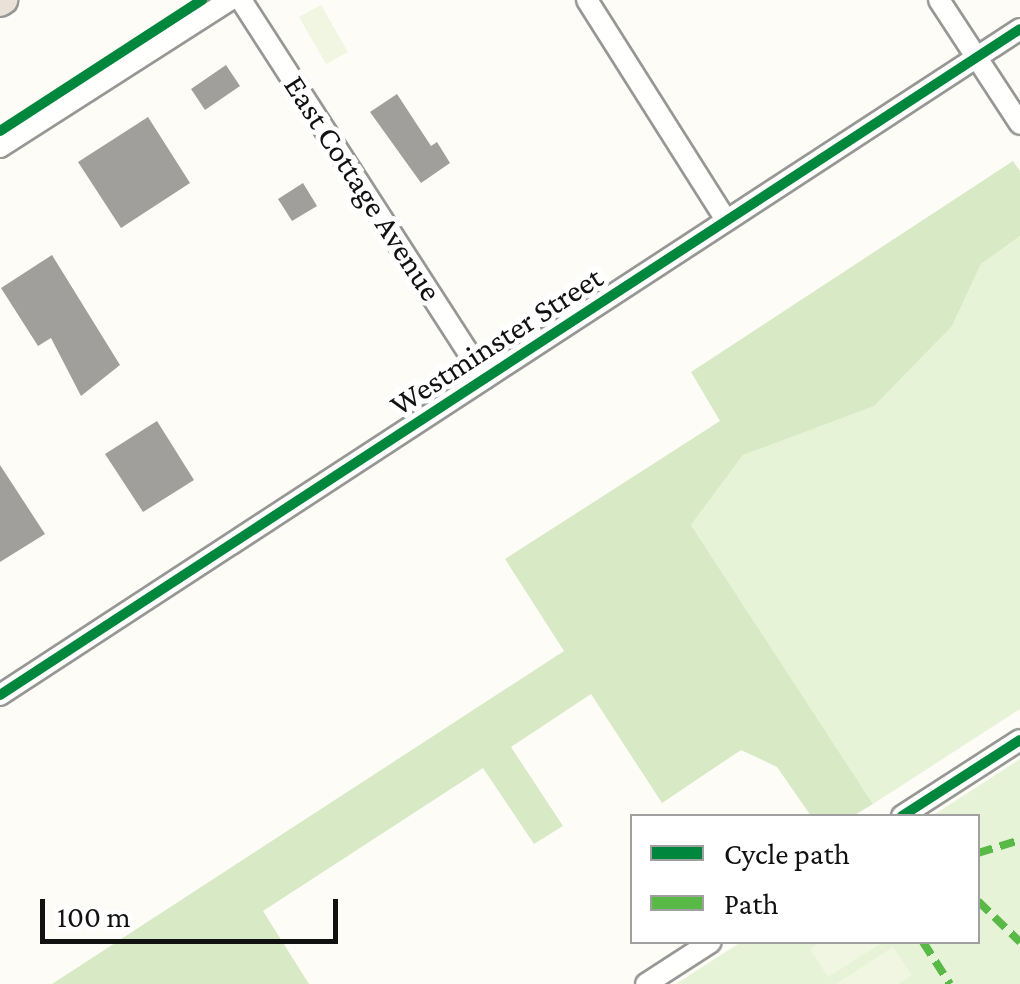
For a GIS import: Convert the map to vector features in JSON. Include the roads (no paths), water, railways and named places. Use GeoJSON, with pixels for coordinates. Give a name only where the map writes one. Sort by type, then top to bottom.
{"type":"FeatureCollection","features":[{"type":"Feature","properties":{"kind":"street"},"geometry":{"type":"LineString","coordinates":[[0,146],[230,0]]}},
{"type":"Feature","properties":{"kind":"street","name":"East Cottage Avenue"},"geometry":{"type":"LineString","coordinates":[[240,0],[484,378]]}},
{"type":"Feature","properties":{"kind":"street"},"geometry":{"type":"LineString","coordinates":[[588,0],[726,220]]}},
{"type":"Feature","properties":{"kind":"street"},"geometry":{"type":"LineString","coordinates":[[940,0],[1020,124]]}},
{"type":"Feature","properties":{"kind":"street","name":"Westminster Street"},"geometry":{"type":"LineString","coordinates":[[0,696],[1020,29]]}},
{"type":"Feature","properties":{"kind":"street"},"geometry":{"type":"LineString","coordinates":[[905,814],[1020,740]]}},
{"type":"Feature","properties":{"kind":"street"},"geometry":{"type":"LineString","coordinates":[[646,984],[708,944]]}}]}
